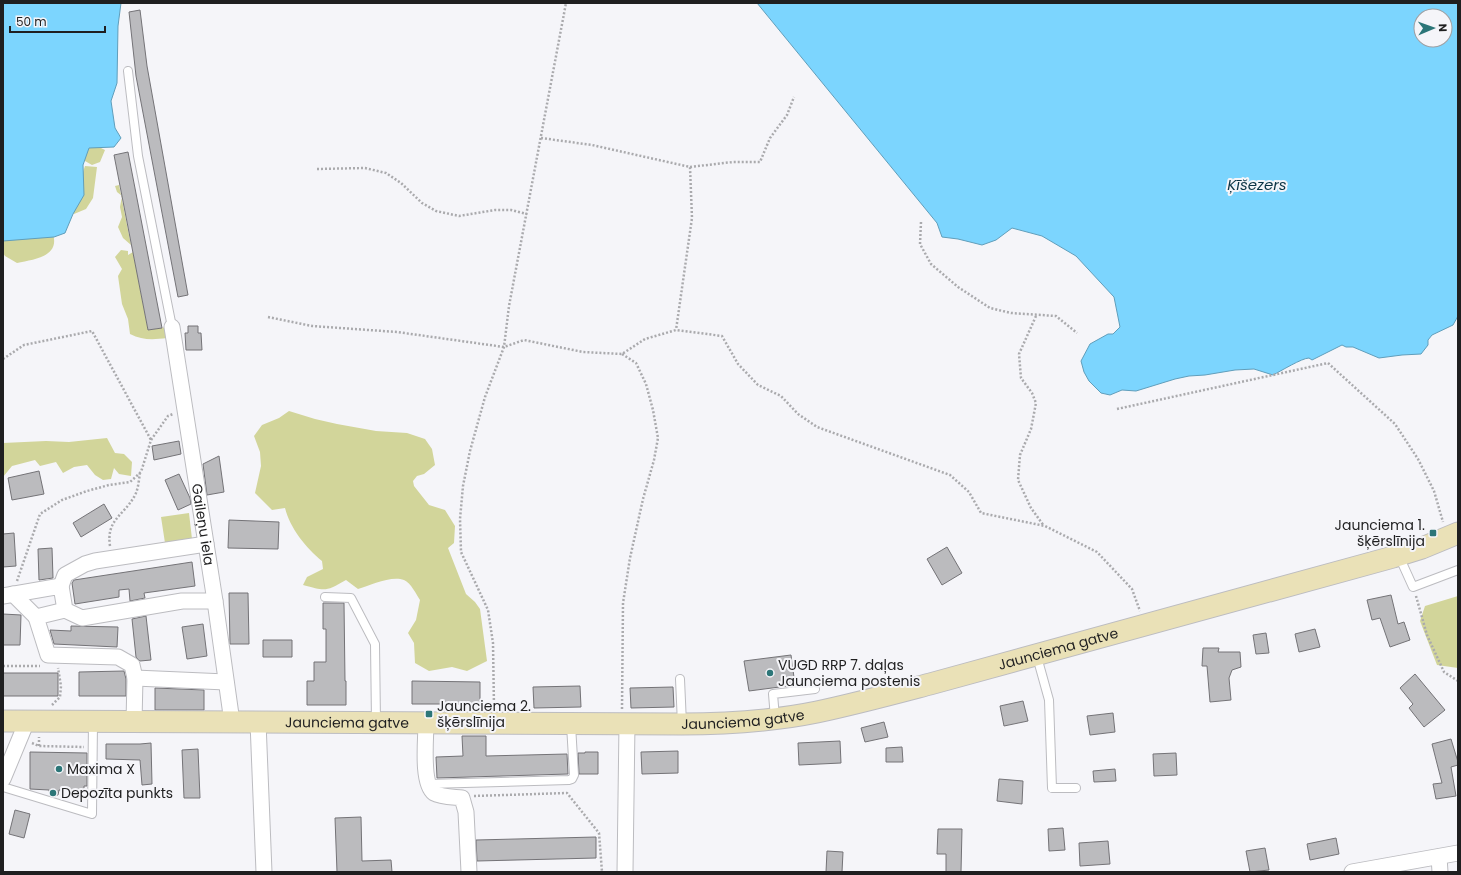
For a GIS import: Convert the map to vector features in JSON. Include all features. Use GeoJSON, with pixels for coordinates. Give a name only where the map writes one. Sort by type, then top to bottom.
{"type":"FeatureCollection","features":[{"type":"Feature","properties":{"kind":"main road","name":"Jaunciema gatve"},"geometry":{"type":"LineString","coordinates":[[3,721],[24,729],[93,721],[722,724],[776,718],[854,704],[1038,655],[1398,555],[1452,535]]}},
{"type":"Feature","properties":{"kind":"street","name":"Gaileņu iela"},"geometry":{"type":"LineString","coordinates":[[172,328],[215,601],[232,722]]}},
{"type":"Feature","properties":{"kind":"street"},"geometry":{"type":"LineString","coordinates":[[65,610],[61,586],[65,575],[85,564],[111,558],[206,544]]}},
{"type":"Feature","properties":{"kind":"street"},"geometry":{"type":"LineString","coordinates":[[8,595],[61,586]]}},
{"type":"Feature","properties":{"kind":"street"},"geometry":{"type":"LineString","coordinates":[[8,595],[36,616],[48,655],[118,657],[132,665],[135,678],[134,722]]}},
{"type":"Feature","properties":{"kind":"street"},"geometry":{"type":"LineString","coordinates":[[36,616],[65,610],[82,618],[182,601],[215,601]]}},
{"type":"Feature","properties":{"kind":"street"},"geometry":{"type":"LineString","coordinates":[[135,678],[226,682]]}},
{"type":"Feature","properties":{"kind":"street"},"geometry":{"type":"LineString","coordinates":[[258,722],[264,872]]}},
{"type":"Feature","properties":{"kind":"street"},"geometry":{"type":"LineString","coordinates":[[426,723],[426,773],[428,784],[433,792],[437,794],[462,798],[466,812],[469,872]]}},
{"type":"Feature","properties":{"kind":"street"},"geometry":{"type":"LineString","coordinates":[[625,724],[625,872]]}},
{"type":"Feature","properties":{"kind":"street"},"geometry":{"type":"LineString","coordinates":[[3,779],[24,729]]}},
{"type":"Feature","properties":{"kind":"street"},"geometry":{"type":"LineString","coordinates":[[1352,872],[1458,853]]}},
{"type":"Feature","properties":{"kind":"street"},"geometry":{"type":"LineString","coordinates":[[1440,857],[1440,872]]}},
{"type":"Feature","properties":{"kind":"lane"},"geometry":{"type":"LineString","coordinates":[[128,71],[138,156],[172,328]]}},
{"type":"Feature","properties":{"kind":"lane"},"geometry":{"type":"LineString","coordinates":[[1398,555],[1413,587],[1458,570]]}},
{"type":"Feature","properties":{"kind":"lane"},"geometry":{"type":"LineString","coordinates":[[324,597],[351,598],[375,644],[376,723]]}},
{"type":"Feature","properties":{"kind":"lane"},"geometry":{"type":"LineString","coordinates":[[1038,655],[1049,700],[1052,788],[1076,788]]}},
{"type":"Feature","properties":{"kind":"lane"},"geometry":{"type":"LineString","coordinates":[[680,679],[682,724]]}},
{"type":"Feature","properties":{"kind":"lane"},"geometry":{"type":"LineString","coordinates":[[776,718],[773,694],[815,689]]}},
{"type":"Feature","properties":{"kind":"lane"},"geometry":{"type":"LineString","coordinates":[[3,787],[92,814],[93,721]]}},
{"type":"Feature","properties":{"kind":"lane"},"geometry":{"type":"LineString","coordinates":[[428,784],[572,779],[574,775],[570,724]]}},
{"type":"Feature","properties":{"kind":"path"},"geometry":{"type":"LineString","coordinates":[[494,723],[493,643],[488,610],[461,552],[460,519],[463,486],[470,451],[485,397],[504,346],[509,306],[566,3]]}},
{"type":"Feature","properties":{"kind":"path"},"geometry":{"type":"LineString","coordinates":[[541,138],[592,146],[690,167],[733,162],[760,162],[770,138],[787,115],[794,97]]}},
{"type":"Feature","properties":{"kind":"path"},"geometry":{"type":"LineString","coordinates":[[676,330],[692,218],[690,167]]}},
{"type":"Feature","properties":{"kind":"path"},"geometry":{"type":"LineString","coordinates":[[317,169],[365,168],[386,173],[401,183],[422,203],[436,211],[459,216],[495,210],[511,210],[527,214]]}},
{"type":"Feature","properties":{"kind":"path"},"geometry":{"type":"LineString","coordinates":[[921,222],[920,244],[931,264],[958,287],[990,308],[1010,313],[1036,316],[1056,316],[1077,333]]}},
{"type":"Feature","properties":{"kind":"path"},"geometry":{"type":"LineString","coordinates":[[1036,316],[1019,354],[1021,378],[1032,393],[1036,403],[1031,429],[1020,455],[1018,480],[1031,508],[1045,526]]}},
{"type":"Feature","properties":{"kind":"path"},"geometry":{"type":"LineString","coordinates":[[268,317],[312,326],[397,332],[504,346],[524,340],[583,352],[622,354],[636,363],[646,384],[658,438],[630,558],[623,603],[625,724]]}},
{"type":"Feature","properties":{"kind":"path"},"geometry":{"type":"LineString","coordinates":[[622,354],[646,339],[676,330],[722,336],[738,364],[758,385],[781,396],[798,414],[817,427],[950,475],[969,492],[981,513],[1045,526],[1097,552],[1132,589],[1145,625]]}},
{"type":"Feature","properties":{"kind":"path"},"geometry":{"type":"LineString","coordinates":[[3,359],[24,345],[92,331],[151,440]]}},
{"type":"Feature","properties":{"kind":"path"},"geometry":{"type":"LineString","coordinates":[[1117,409],[1328,363],[1395,424],[1418,459],[1434,491],[1452,535]]}},
{"type":"Feature","properties":{"kind":"path"},"geometry":{"type":"LineString","coordinates":[[111,558],[108,535],[112,525],[135,496],[140,472],[151,440],[168,416],[184,408]]}},
{"type":"Feature","properties":{"kind":"path"},"geometry":{"type":"LineString","coordinates":[[8,595],[29,551],[40,514],[62,500],[87,491],[109,485],[130,482],[140,472]]}},
{"type":"Feature","properties":{"kind":"path"},"geometry":{"type":"LineString","coordinates":[[1413,587],[1427,635],[1444,672],[1458,681]]}},
{"type":"Feature","properties":{"kind":"path"},"geometry":{"type":"LineString","coordinates":[[57,666],[61,686],[60,697]]}},
{"type":"Feature","properties":{"kind":"path"},"geometry":{"type":"LineString","coordinates":[[24,729],[39,746],[93,747]]}},
{"type":"Feature","properties":{"kind":"path"},"geometry":{"type":"LineString","coordinates":[[462,798],[470,796],[567,793],[599,833],[602,872]]}},
{"type":"Feature","properties":{"kind":"green space"},"geometry":{"type":"Polygon","coordinates":[[[95,145],[105,150],[100,162],[92,165],[85,161],[84,151],[95,145]]]}},
{"type":"Feature","properties":{"kind":"green space"},"geometry":{"type":"Polygon","coordinates":[[[85,166],[97,167],[93,198],[86,209],[74,214],[66,203],[81,178],[85,166]]]}},
{"type":"Feature","properties":{"kind":"green space"},"geometry":{"type":"Polygon","coordinates":[[[119,185],[121,195],[117,192],[115,186],[119,185]]]}},
{"type":"Feature","properties":{"kind":"green space"},"geometry":{"type":"Polygon","coordinates":[[[122,198],[131,245],[123,238],[118,227],[122,217],[120,207],[122,198]]]}},
{"type":"Feature","properties":{"kind":"green space"},"geometry":{"type":"Polygon","coordinates":[[[3,224],[52,231],[54,240],[53,246],[50,251],[39,258],[17,263],[5,256],[3,253],[3,224]]]}},
{"type":"Feature","properties":{"kind":"green space"},"geometry":{"type":"Polygon","coordinates":[[[121,250],[128,251],[128,255],[133,252],[148,330],[167,327],[167,338],[147,339],[130,334],[128,319],[122,304],[118,276],[122,269],[115,257],[121,250]]]}},
{"type":"Feature","properties":{"kind":"green space"},"geometry":{"type":"Polygon","coordinates":[[[289,411],[337,424],[376,431],[407,433],[425,439],[432,449],[435,465],[424,474],[417,476],[413,481],[414,486],[429,505],[445,510],[455,526],[454,543],[448,548],[466,594],[480,609],[487,661],[467,671],[452,667],[429,671],[415,663],[414,643],[408,633],[416,620],[420,600],[407,581],[393,579],[358,589],[346,580],[334,587],[325,589],[303,585],[307,577],[323,569],[322,561],[299,537],[287,515],[285,508],[272,510],[255,493],[261,466],[260,452],[254,436],[262,425],[279,418],[289,411]]]}},
{"type":"Feature","properties":{"kind":"green space"},"geometry":{"type":"Polygon","coordinates":[[[107,438],[115,453],[124,454],[132,462],[131,476],[119,474],[114,468],[111,479],[103,480],[95,475],[87,465],[74,467],[63,473],[56,462],[40,466],[35,460],[12,466],[3,477],[3,443],[46,441],[69,442],[107,438]]]}},
{"type":"Feature","properties":{"kind":"green space"},"geometry":{"type":"Polygon","coordinates":[[[189,513],[192,539],[165,543],[161,517],[189,513]]]}},
{"type":"Feature","properties":{"kind":"green space"},"geometry":{"type":"Polygon","coordinates":[[[1458,596],[1458,668],[1437,665],[1420,621],[1425,606],[1458,596]]]}},
{"type":"Feature","properties":{"kind":"water"},"geometry":{"type":"Polygon","coordinates":[[[3,3],[121,3],[118,26],[117,83],[111,101],[115,128],[121,138],[114,147],[89,148],[83,165],[84,195],[73,214],[65,233],[54,237],[3,241],[3,3]]]}},
{"type":"Feature","properties":{"kind":"water","name":"Ķīšezers"},"geometry":{"type":"Polygon","coordinates":[[[757,3],[1458,3],[1458,316],[1453,325],[1432,335],[1428,340],[1428,345],[1421,354],[1379,358],[1353,347],[1346,347],[1342,345],[1312,360],[1309,358],[1302,360],[1273,375],[1254,369],[1235,370],[1189,376],[1136,391],[1122,390],[1110,395],[1101,393],[1089,381],[1084,372],[1081,361],[1090,344],[1108,334],[1113,334],[1120,327],[1114,297],[1076,256],[1042,236],[1012,228],[996,240],[982,245],[942,237],[937,223],[757,3]]]}},
{"type":"Feature","properties":{"kind":"building"},"geometry":{"type":"Polygon","coordinates":[[[140,10],[147,66],[188,295],[178,297],[136,76],[129,12],[140,10]]]}},
{"type":"Feature","properties":{"kind":"building"},"geometry":{"type":"Polygon","coordinates":[[[128,152],[162,328],[148,330],[114,155],[128,152]]]}},
{"type":"Feature","properties":{"kind":"building"},"geometry":{"type":"Polygon","coordinates":[[[188,326],[198,326],[198,333],[201,333],[202,350],[186,350],[185,333],[188,333],[188,326]]]}},
{"type":"Feature","properties":{"kind":"building"},"geometry":{"type":"Polygon","coordinates":[[[179,441],[181,454],[154,460],[152,446],[179,441]]]}},
{"type":"Feature","properties":{"kind":"building"},"geometry":{"type":"Polygon","coordinates":[[[219,456],[224,492],[207,495],[203,464],[219,456]]]}},
{"type":"Feature","properties":{"kind":"building"},"geometry":{"type":"Polygon","coordinates":[[[39,471],[44,494],[12,500],[8,478],[39,471]]]}},
{"type":"Feature","properties":{"kind":"building"},"geometry":{"type":"Polygon","coordinates":[[[179,474],[190,498],[191,504],[178,510],[165,480],[179,474]]]}},
{"type":"Feature","properties":{"kind":"building"},"geometry":{"type":"Polygon","coordinates":[[[104,504],[112,518],[81,537],[73,523],[104,504]]]}},
{"type":"Feature","properties":{"kind":"building"},"geometry":{"type":"Polygon","coordinates":[[[229,520],[279,522],[278,549],[228,548],[229,520]]]}},
{"type":"Feature","properties":{"kind":"building"},"geometry":{"type":"Polygon","coordinates":[[[14,533],[16,566],[3,567],[3,534],[14,533]]]}},
{"type":"Feature","properties":{"kind":"building"},"geometry":{"type":"Polygon","coordinates":[[[947,547],[962,573],[942,585],[927,559],[947,547]]]}},
{"type":"Feature","properties":{"kind":"building"},"geometry":{"type":"Polygon","coordinates":[[[52,548],[53,578],[39,580],[38,549],[52,548]]]}},
{"type":"Feature","properties":{"kind":"building"},"geometry":{"type":"Polygon","coordinates":[[[192,562],[195,586],[144,593],[145,598],[130,601],[129,589],[119,590],[119,597],[75,604],[72,583],[74,580],[192,562]]]}},
{"type":"Feature","properties":{"kind":"building"},"geometry":{"type":"Polygon","coordinates":[[[229,593],[248,593],[249,644],[230,644],[229,593]]]}},
{"type":"Feature","properties":{"kind":"building"},"geometry":{"type":"Polygon","coordinates":[[[1391,595],[1398,624],[1404,622],[1410,640],[1390,647],[1380,618],[1372,620],[1367,600],[1391,595]]]}},
{"type":"Feature","properties":{"kind":"building"},"geometry":{"type":"Polygon","coordinates":[[[323,603],[344,603],[346,705],[307,705],[307,681],[314,681],[314,662],[326,662],[326,629],[323,629],[323,603]]]}},
{"type":"Feature","properties":{"kind":"building"},"geometry":{"type":"Polygon","coordinates":[[[3,614],[21,615],[20,645],[3,645],[3,614]]]}},
{"type":"Feature","properties":{"kind":"building"},"geometry":{"type":"Polygon","coordinates":[[[146,616],[151,660],[140,661],[136,657],[132,619],[146,616]]]}},
{"type":"Feature","properties":{"kind":"building"},"geometry":{"type":"Polygon","coordinates":[[[203,624],[207,656],[187,659],[182,627],[203,624]]]}},
{"type":"Feature","properties":{"kind":"building"},"geometry":{"type":"Polygon","coordinates":[[[71,626],[118,627],[117,647],[54,644],[50,630],[71,631],[71,626]]]}},
{"type":"Feature","properties":{"kind":"building"},"geometry":{"type":"Polygon","coordinates":[[[1315,629],[1320,647],[1299,652],[1295,634],[1315,629]]]}},
{"type":"Feature","properties":{"kind":"building"},"geometry":{"type":"Polygon","coordinates":[[[1266,633],[1269,653],[1256,654],[1253,635],[1266,633]]]}},
{"type":"Feature","properties":{"kind":"building"},"geometry":{"type":"Polygon","coordinates":[[[263,640],[292,640],[292,657],[263,657],[263,640]]]}},
{"type":"Feature","properties":{"kind":"building"},"geometry":{"type":"Polygon","coordinates":[[[1203,648],[1219,648],[1218,652],[1240,652],[1241,667],[1232,670],[1229,678],[1231,700],[1210,702],[1207,666],[1202,666],[1203,648]]]}},
{"type":"Feature","properties":{"kind":"building","name":"VUGD RRP 7. daļas Jaunciema postenis"},"geometry":{"type":"Polygon","coordinates":[[[791,655],[795,685],[749,691],[744,661],[791,655]]]}},
{"type":"Feature","properties":{"kind":"building"},"geometry":{"type":"Polygon","coordinates":[[[124,671],[126,679],[126,696],[79,696],[79,672],[124,671]]]}},
{"type":"Feature","properties":{"kind":"building"},"geometry":{"type":"Polygon","coordinates":[[[3,673],[58,673],[58,696],[3,696],[3,673]]]}},
{"type":"Feature","properties":{"kind":"building"},"geometry":{"type":"Polygon","coordinates":[[[1415,674],[1445,710],[1424,727],[1409,708],[1413,704],[1400,688],[1415,674]]]}},
{"type":"Feature","properties":{"kind":"building"},"geometry":{"type":"Polygon","coordinates":[[[412,681],[480,682],[480,704],[412,704],[412,681]]]}},
{"type":"Feature","properties":{"kind":"building"},"geometry":{"type":"Polygon","coordinates":[[[580,686],[581,707],[534,708],[533,687],[580,686]]]}},
{"type":"Feature","properties":{"kind":"building"},"geometry":{"type":"Polygon","coordinates":[[[673,687],[674,707],[631,708],[630,688],[673,687]]]}},
{"type":"Feature","properties":{"kind":"building"},"geometry":{"type":"Polygon","coordinates":[[[155,688],[204,690],[204,710],[155,710],[155,688]]]}},
{"type":"Feature","properties":{"kind":"building"},"geometry":{"type":"Polygon","coordinates":[[[1023,701],[1028,721],[1004,726],[1000,706],[1023,701]]]}},
{"type":"Feature","properties":{"kind":"building"},"geometry":{"type":"Polygon","coordinates":[[[1113,713],[1115,732],[1090,735],[1087,716],[1113,713]]]}},
{"type":"Feature","properties":{"kind":"building"},"geometry":{"type":"Polygon","coordinates":[[[884,722],[888,737],[865,742],[861,728],[884,722]]]}},
{"type":"Feature","properties":{"kind":"building"},"geometry":{"type":"Polygon","coordinates":[[[462,736],[486,736],[486,756],[567,754],[568,774],[437,778],[436,757],[463,756],[462,736]]]}},
{"type":"Feature","properties":{"kind":"building"},"geometry":{"type":"Polygon","coordinates":[[[1451,739],[1458,762],[1458,765],[1451,767],[1456,796],[1436,799],[1433,784],[1442,783],[1432,744],[1451,739]]]}},
{"type":"Feature","properties":{"kind":"building"},"geometry":{"type":"Polygon","coordinates":[[[840,741],[841,763],[799,765],[798,743],[840,741]]]}},
{"type":"Feature","properties":{"kind":"building"},"geometry":{"type":"Polygon","coordinates":[[[151,743],[152,784],[142,785],[140,760],[106,759],[106,744],[151,743]]]}},
{"type":"Feature","properties":{"kind":"building"},"geometry":{"type":"Polygon","coordinates":[[[902,747],[903,762],[886,762],[886,748],[902,747]]]}},
{"type":"Feature","properties":{"kind":"building"},"geometry":{"type":"Polygon","coordinates":[[[198,749],[200,798],[184,798],[182,750],[198,749]]]}},
{"type":"Feature","properties":{"kind":"building"},"geometry":{"type":"Polygon","coordinates":[[[678,751],[678,773],[642,774],[641,752],[678,751]]]}},
{"type":"Feature","properties":{"kind":"building","name":"Maxima X"},"geometry":{"type":"Polygon","coordinates":[[[30,752],[87,753],[87,786],[84,786],[84,791],[59,790],[58,795],[50,795],[49,790],[30,789],[30,752]]]}},
{"type":"Feature","properties":{"kind":"building"},"geometry":{"type":"Polygon","coordinates":[[[598,752],[598,774],[579,774],[578,753],[598,752]]]}},
{"type":"Feature","properties":{"kind":"building"},"geometry":{"type":"Polygon","coordinates":[[[1176,753],[1177,775],[1154,776],[1153,754],[1176,753]]]}},
{"type":"Feature","properties":{"kind":"building"},"geometry":{"type":"Polygon","coordinates":[[[1115,769],[1116,781],[1094,782],[1093,771],[1115,769]]]}},
{"type":"Feature","properties":{"kind":"building"},"geometry":{"type":"Polygon","coordinates":[[[999,779],[1023,781],[1022,804],[997,801],[999,779]]]}},
{"type":"Feature","properties":{"kind":"building"},"geometry":{"type":"Polygon","coordinates":[[[15,810],[30,814],[24,838],[9,834],[15,810]]]}},
{"type":"Feature","properties":{"kind":"building"},"geometry":{"type":"Polygon","coordinates":[[[361,817],[362,861],[391,860],[392,872],[337,872],[335,818],[361,817]]]}},
{"type":"Feature","properties":{"kind":"building"},"geometry":{"type":"Polygon","coordinates":[[[1063,828],[1065,850],[1049,851],[1048,829],[1063,828]]]}},
{"type":"Feature","properties":{"kind":"building"},"geometry":{"type":"Polygon","coordinates":[[[938,829],[962,829],[961,872],[946,872],[946,854],[937,854],[938,829]]]}},
{"type":"Feature","properties":{"kind":"building"},"geometry":{"type":"Polygon","coordinates":[[[596,837],[596,858],[477,861],[476,840],[596,837]]]}},
{"type":"Feature","properties":{"kind":"building"},"geometry":{"type":"Polygon","coordinates":[[[1336,838],[1339,854],[1310,860],[1307,844],[1336,838]]]}},
{"type":"Feature","properties":{"kind":"building"},"geometry":{"type":"Polygon","coordinates":[[[1108,841],[1110,864],[1080,866],[1079,843],[1108,841]]]}},
{"type":"Feature","properties":{"kind":"building"},"geometry":{"type":"Polygon","coordinates":[[[1265,848],[1269,870],[1250,872],[1246,851],[1265,848]]]}},
{"type":"Feature","properties":{"kind":"building"},"geometry":{"type":"Polygon","coordinates":[[[827,851],[843,852],[842,872],[826,872],[827,851]]]}},
{"type":"Feature","properties":{"kind":"place","name":"Jaunciema 1. šķērslīnija"},"geometry":{"type":"Point","coordinates":[1433,533]}},
{"type":"Feature","properties":{"kind":"place","name":"VUGD RRP 7. daļas Jaunciema postenis"},"geometry":{"type":"Point","coordinates":[770,673]}},
{"type":"Feature","properties":{"kind":"place","name":"Jaunciema 2. šķērslīnija"},"geometry":{"type":"Point","coordinates":[429,714]}},
{"type":"Feature","properties":{"kind":"place","name":"Maxima X"},"geometry":{"type":"Point","coordinates":[59,769]}},
{"type":"Feature","properties":{"kind":"place","name":"Depozīta punkts"},"geometry":{"type":"Point","coordinates":[53,793]}}]}
